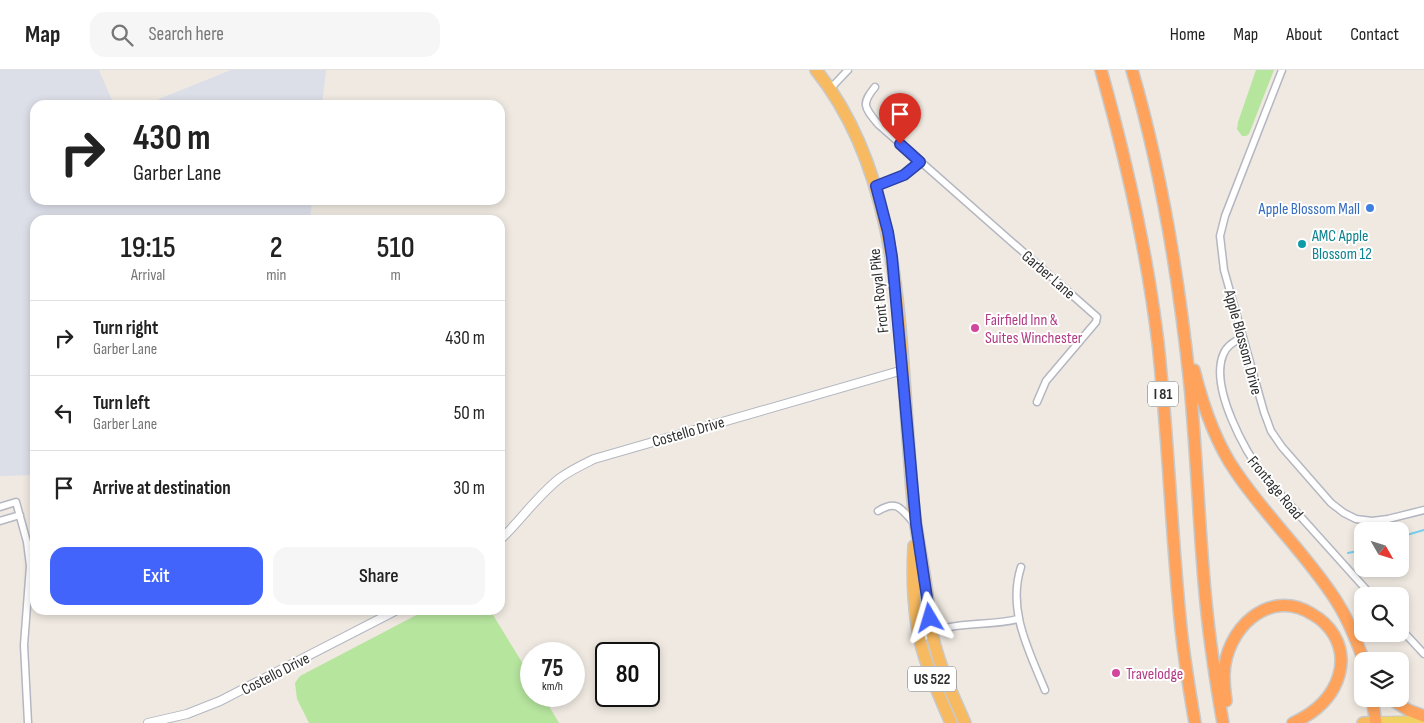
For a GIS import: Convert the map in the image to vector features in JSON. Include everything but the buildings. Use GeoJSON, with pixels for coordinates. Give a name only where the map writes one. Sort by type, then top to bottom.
{"type":"FeatureCollection","features":[{"type":"Feature","properties":{"kind":"highway","name":"Front Royal Pike"},"geometry":{"type":"LineString","coordinates":[[816,70],[830,89],[855,136],[876,186],[887,227],[892,257],[916,524],[932,632],[947,682],[965,723]]}},
{"type":"Feature","properties":{"kind":"highway","name":"I 81"},"geometry":{"type":"LineString","coordinates":[[1101,70],[1123,150],[1135,207],[1158,341],[1180,618],[1195,723]]}},
{"type":"Feature","properties":{"kind":"highway","name":"I 81"},"geometry":{"type":"LineString","coordinates":[[1132,70],[1161,188],[1182,313],[1192,407],[1206,602],[1210,642],[1223,723]]}},
{"type":"Feature","properties":{"kind":"highway"},"geometry":{"type":"LineString","coordinates":[[1182,313],[1202,400],[1220,444],[1244,484],[1332,594],[1346,617],[1361,652]]}},
{"type":"Feature","properties":{"kind":"highway","name":"Front Royal Pike"},"geometry":{"type":"LineString","coordinates":[[916,524],[914,588],[920,640],[932,678],[951,723]]}},
{"type":"Feature","properties":{"kind":"highway"},"geometry":{"type":"LineString","coordinates":[[1227,723],[1224,674],[1231,644],[1239,630],[1252,617],[1268,609],[1286,606],[1302,608],[1326,624],[1337,641],[1341,661],[1337,682],[1326,700],[1308,715],[1293,723]]}},
{"type":"Feature","properties":{"kind":"highway"},"geometry":{"type":"LineString","coordinates":[[1364,723],[1376,722],[1373,707]]}},
{"type":"Feature","properties":{"kind":"highway"},"geometry":{"type":"LineString","coordinates":[[1403,707],[1424,716]]}},
{"type":"Feature","properties":{"kind":"main road"},"geometry":{"type":"LineString","coordinates":[[1376,722],[1424,721]]}},
{"type":"Feature","properties":{"kind":"street"},"geometry":{"type":"LineString","coordinates":[[830,89],[848,70]]}},
{"type":"Feature","properties":{"kind":"street","name":"Apple Blossom Drive"},"geometry":{"type":"LineString","coordinates":[[1282,70],[1225,216],[1220,236],[1224,270],[1264,412],[1271,431],[1282,447],[1332,504],[1350,516],[1372,521],[1424,510]]}},
{"type":"Feature","properties":{"kind":"street","name":"Garber Lane"},"geometry":{"type":"LineString","coordinates":[[875,87],[866,98],[866,106],[878,124],[1096,317],[1096,322],[1046,381],[1037,402]]}},
{"type":"Feature","properties":{"kind":"street"},"geometry":{"type":"LineString","coordinates":[[876,186],[904,175],[920,162]]}},
{"type":"Feature","properties":{"kind":"street","name":"Frontage Road"},"geometry":{"type":"LineString","coordinates":[[1243,337],[1229,346],[1222,356],[1221,363],[1223,392],[1229,414],[1240,439],[1257,467],[1364,587]]}},
{"type":"Feature","properties":{"kind":"street","name":"Costello Drive"},"geometry":{"type":"LineString","coordinates":[[505,535],[552,485],[572,470],[594,459],[903,370]]}},
{"type":"Feature","properties":{"kind":"street"},"geometry":{"type":"LineString","coordinates":[[0,507],[16,502],[30,566],[24,645],[28,723]]}},
{"type":"Feature","properties":{"kind":"street"},"geometry":{"type":"LineString","coordinates":[[878,511],[888,505],[895,506],[904,511],[916,524]]}},
{"type":"Feature","properties":{"kind":"street"},"geometry":{"type":"LineString","coordinates":[[0,521],[20,515]]}},
{"type":"Feature","properties":{"kind":"street"},"geometry":{"type":"LineString","coordinates":[[1021,567],[1017,580],[1018,618],[1027,649],[1045,690]]}},
{"type":"Feature","properties":{"kind":"street","name":"Costello Drive"},"geometry":{"type":"LineString","coordinates":[[148,723],[187,714],[220,701],[387,615]]}},
{"type":"Feature","properties":{"kind":"street"},"geometry":{"type":"LineString","coordinates":[[920,640],[932,632],[949,627],[1018,618]]}},
{"type":"Feature","properties":{"kind":"street"},"geometry":{"type":"LineString","coordinates":[[1409,638],[1424,654]]}},
{"type":"Feature","properties":{"kind":"shaded area"},"geometry":{"type":"Polygon","coordinates":[[[0,70],[99,70],[112,100],[30,100],[30,205],[312,205],[310,215],[30,215],[30,475],[0,476],[0,70]]]}},
{"type":"Feature","properties":{"kind":"shaded area"},"geometry":{"type":"Polygon","coordinates":[[[231,70],[326,70],[323,100],[156,100],[231,70]]]}},
{"type":"Feature","properties":{"kind":"green space"},"geometry":{"type":"Polygon","coordinates":[[[1256,70],[1274,70],[1249,134],[1242,136],[1237,129],[1238,122],[1256,70]]]}},
{"type":"Feature","properties":{"kind":"green space"},"geometry":{"type":"Polygon","coordinates":[[[416,615],[493,615],[520,659],[520,707],[550,707],[559,723],[309,723],[297,699],[295,683],[300,676],[416,615]]]}},
{"type":"Feature","properties":{"kind":"waterway"},"geometry":{"type":"LineString","coordinates":[[1409,534],[1424,530]]}},
{"type":"Feature","properties":{"kind":"waterway"},"geometry":{"type":"LineString","coordinates":[[1348,553],[1354,552]]}},
{"type":"Feature","properties":{"kind":"place","name":"Apple Blossom Mall"},"geometry":{"type":"Point","coordinates":[1370,208]}},
{"type":"Feature","properties":{"kind":"place","name":"AMC Apple Blossom 12"},"geometry":{"type":"Point","coordinates":[1302,244]}},
{"type":"Feature","properties":{"kind":"place","name":"Fairfield Inn & Suites Winchester"},"geometry":{"type":"Point","coordinates":[975,328]}},
{"type":"Feature","properties":{"kind":"place","name":"Travelodge"},"geometry":{"type":"Point","coordinates":[1116,673]}},
{"type":"Feature","properties":{"kind":"route"},"geometry":{"type":"LineString","coordinates":[[900,144],[920,162],[904,175],[876,186],[888,232],[892,257],[903,367],[913,502],[930,618]]}}]}
